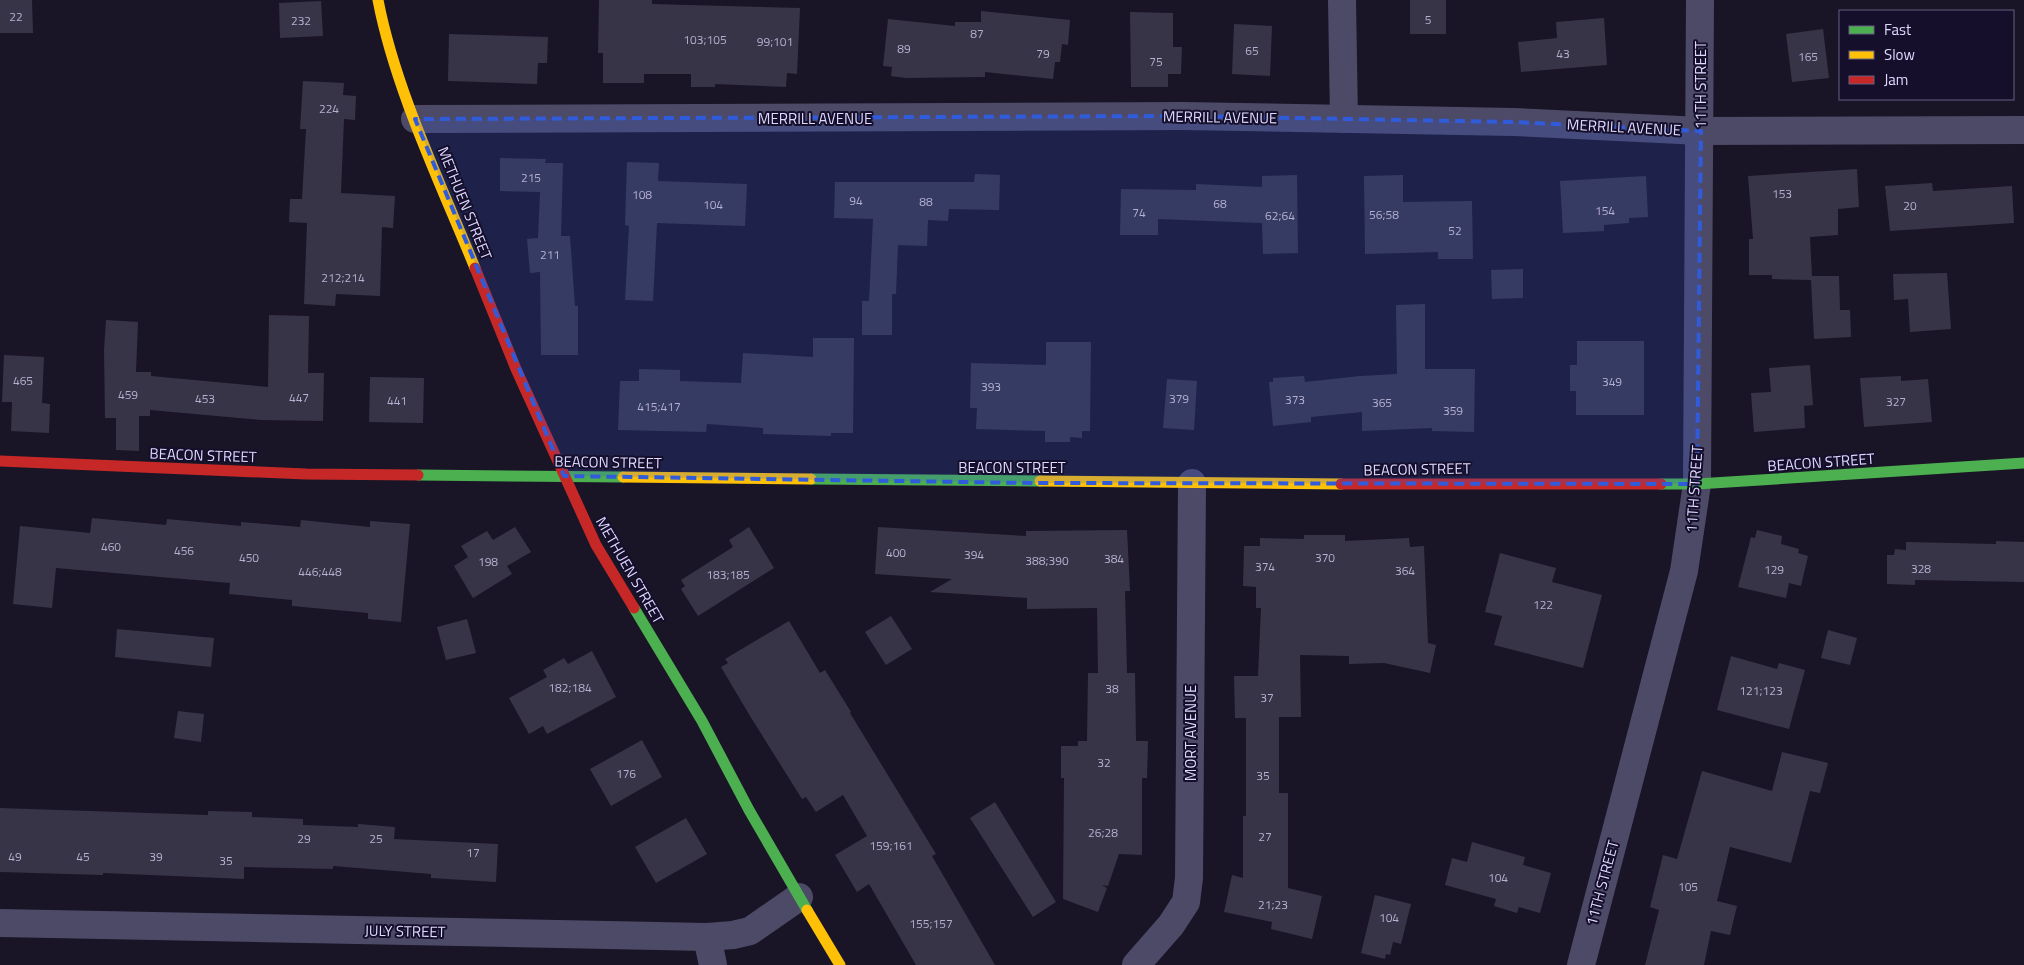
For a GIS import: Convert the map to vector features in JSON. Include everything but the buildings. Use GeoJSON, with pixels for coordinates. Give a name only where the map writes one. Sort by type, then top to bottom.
{"type":"FeatureCollection","features":[{"type":"Feature","properties":{"kind":"street","name":"METHUEN STREET"},"geometry":{"type":"LineString","coordinates":[[378,0],[382,21],[415,119],[516,369],[596,545],[702,721],[749,810],[840,965]]}},
{"type":"Feature","properties":{"kind":"street"},"geometry":{"type":"LineString","coordinates":[[1342,0],[1344,119]]}},
{"type":"Feature","properties":{"kind":"street","name":"11TH STREET"},"geometry":{"type":"LineString","coordinates":[[1580,965],[1684,571],[1692,527],[1697,484],[1701,131],[1700,0]]}},
{"type":"Feature","properties":{"kind":"street","name":"MERRILL AVENUE"},"geometry":{"type":"LineString","coordinates":[[415,119],[1183,116],[1514,122],[1701,131],[2024,130]]}},
{"type":"Feature","properties":{"kind":"street","name":"BEACON STREET"},"geometry":{"type":"LineString","coordinates":[[0,462],[306,474],[836,481],[1697,484],[2024,463]]}},
{"type":"Feature","properties":{"kind":"street","name":"MORT AVENUE"},"geometry":{"type":"LineString","coordinates":[[1136,965],[1171,925],[1186,902],[1188,878],[1192,483]]}},
{"type":"Feature","properties":{"kind":"street","name":"JULY STREET"},"geometry":{"type":"LineString","coordinates":[[0,923],[707,937],[733,935],[750,931],[799,897]]}},
{"type":"Feature","properties":{"kind":"street"},"geometry":{"type":"LineString","coordinates":[[707,937],[712,965]]}},
{"type":"Feature","properties":{"kind":"highlighted area"},"geometry":{"type":"Polygon","coordinates":[[[1183,116],[1514,122],[1701,131],[1697,484],[1031,483],[564,476],[415,119],[1183,116]]]}},
{"type":"Feature","properties":{"kind":"traffic: fast"},"geometry":{"type":"LineString","coordinates":[[1661,484],[1697,484],[2024,463]]}},
{"type":"Feature","properties":{"kind":"traffic: fast"},"geometry":{"type":"LineString","coordinates":[[418,475],[623,477]]}},
{"type":"Feature","properties":{"kind":"traffic: fast"},"geometry":{"type":"LineString","coordinates":[[811,479],[1040,481]]}},
{"type":"Feature","properties":{"kind":"traffic: fast"},"geometry":{"type":"LineString","coordinates":[[634,608],[702,721],[749,810],[807,910]]}},
{"type":"Feature","properties":{"kind":"traffic: slow"},"geometry":{"type":"LineString","coordinates":[[378,0],[386,34],[407,102],[475,268]]}},
{"type":"Feature","properties":{"kind":"traffic: slow"},"geometry":{"type":"LineString","coordinates":[[623,477],[811,479]]}},
{"type":"Feature","properties":{"kind":"traffic: slow"},"geometry":{"type":"LineString","coordinates":[[1040,481],[1341,484]]}},
{"type":"Feature","properties":{"kind":"traffic: slow"},"geometry":{"type":"LineString","coordinates":[[807,910],[840,965]]}},
{"type":"Feature","properties":{"kind":"traffic: jam"},"geometry":{"type":"LineString","coordinates":[[475,268],[516,369],[596,545],[634,608]]}},
{"type":"Feature","properties":{"kind":"traffic: jam"},"geometry":{"type":"LineString","coordinates":[[0,461],[306,474],[418,475]]}},
{"type":"Feature","properties":{"kind":"traffic: jam"},"geometry":{"type":"LineString","coordinates":[[1341,484],[1661,484]]}}]}
